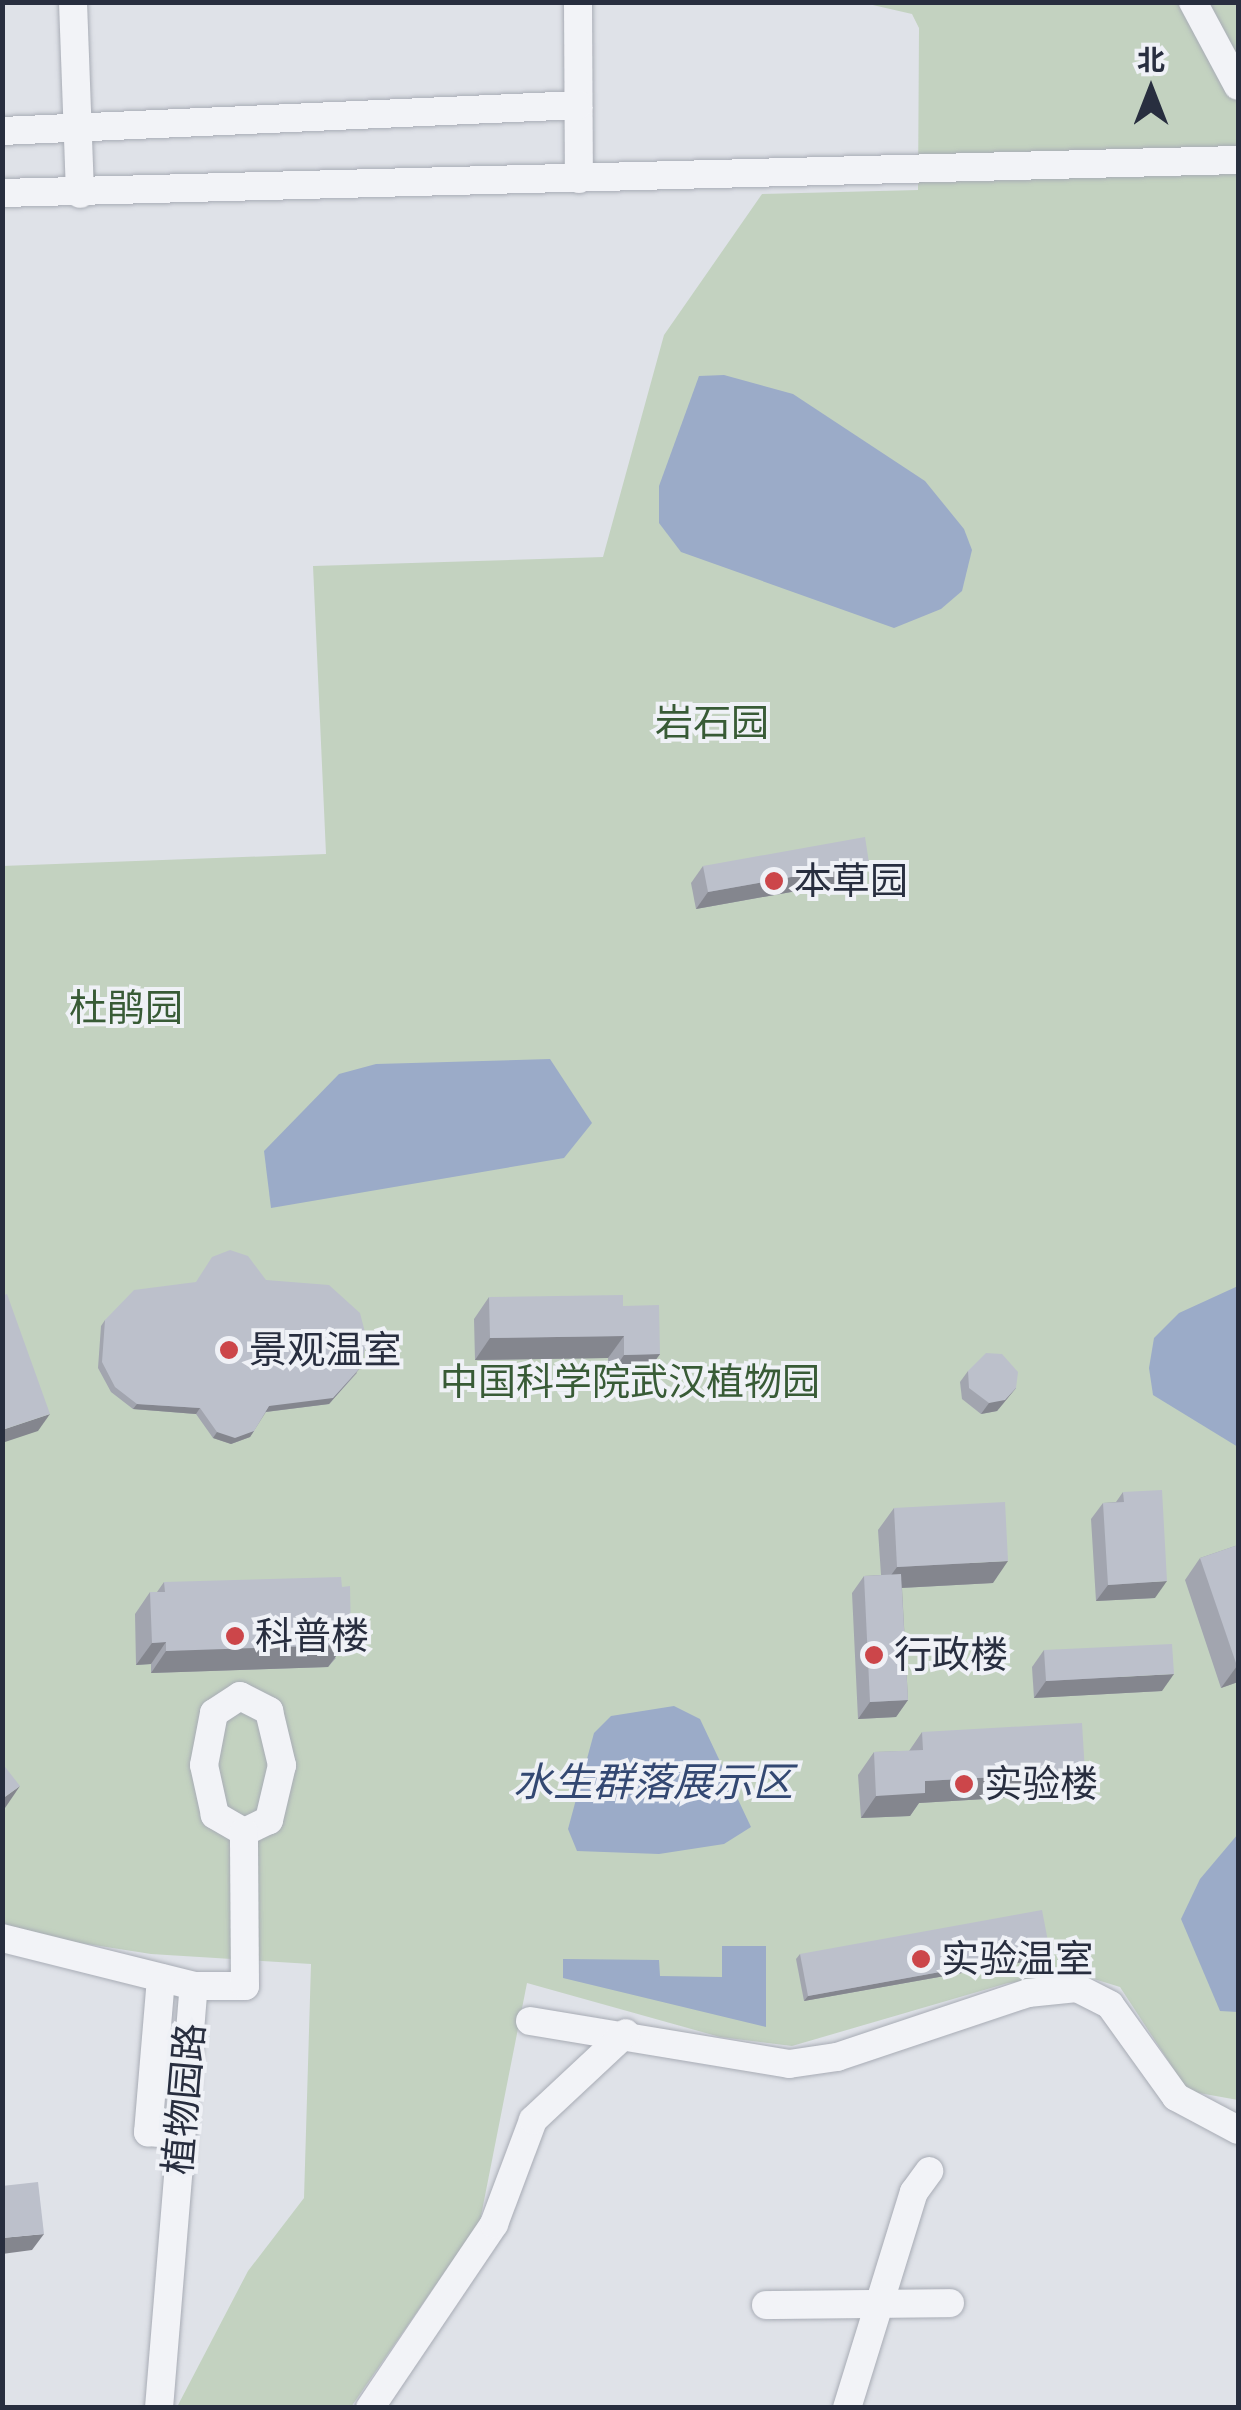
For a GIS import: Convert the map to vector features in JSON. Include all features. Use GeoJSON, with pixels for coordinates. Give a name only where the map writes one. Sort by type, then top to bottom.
{"type":"FeatureCollection","features":[{"type":"Feature","properties":{"kind":"street"},"geometry":{"type":"LineString","coordinates":[[73,2],[80,194]]}},
{"type":"Feature","properties":{"kind":"street"},"geometry":{"type":"LineString","coordinates":[[578,2],[579,179]]}},
{"type":"Feature","properties":{"kind":"street"},"geometry":{"type":"LineString","coordinates":[[1193,2],[1238,86]]}},
{"type":"Feature","properties":{"kind":"street"},"geometry":{"type":"LineString","coordinates":[[2,130],[578,104]]}},
{"type":"Feature","properties":{"kind":"street"},"geometry":{"type":"LineString","coordinates":[[2,193],[80,194],[1238,160]]}},
{"type":"Feature","properties":{"kind":"street"},"geometry":{"type":"LineString","coordinates":[[240,1696],[269,1711],[282,1765],[269,1820],[244,1832],[214,1815],[204,1765],[214,1713],[240,1696]]}},
{"type":"Feature","properties":{"kind":"street"},"geometry":{"type":"LineString","coordinates":[[194,1986],[246,1986],[244,1832]]}},
{"type":"Feature","properties":{"kind":"street","name":"植物园路"},"geometry":{"type":"LineString","coordinates":[[2,1938],[194,1986],[159,2408]]}},
{"type":"Feature","properties":{"kind":"street"},"geometry":{"type":"LineString","coordinates":[[161,1978],[148,2132],[182,2134]]}},
{"type":"Feature","properties":{"kind":"street"},"geometry":{"type":"LineString","coordinates":[[530,2021],[626,2033],[789,2064],[837,2057],[1028,1992],[1077,1988],[1110,2005],[1176,2097],[1238,2130]]}},
{"type":"Feature","properties":{"kind":"street"},"geometry":{"type":"LineString","coordinates":[[370,2408],[494,2224],[533,2120],[626,2033]]}},
{"type":"Feature","properties":{"kind":"street"},"geometry":{"type":"LineString","coordinates":[[847,2408],[914,2192],[929,2171]]}},
{"type":"Feature","properties":{"kind":"street"},"geometry":{"type":"LineString","coordinates":[[766,2305],[880,2308],[950,2303]]}},
{"type":"Feature","properties":{"kind":"green space","name":"中国科学院武汉植物园"},"geometry":{"type":"Polygon","coordinates":[[[864,3],[1238,3],[1238,2100],[1188,2091],[1120,1987],[1081,1975],[1008,1983],[792,2046],[720,2037],[527,1983],[480,2221],[351,2407],[177,2407],[248,2271],[304,2198],[311,1964],[151,1954],[36,1936],[3,1923],[2,866],[326,854],[313,566],[603,557],[664,335],[762,194],[918,190],[919,28],[912,14],[864,3]]]}},
{"type":"Feature","properties":{"kind":"water"},"geometry":{"type":"Polygon","coordinates":[[[724,375],[793,394],[925,481],[964,529],[972,550],[962,591],[941,609],[894,628],[681,552],[659,523],[659,486],[699,376],[724,375]]]}},
{"type":"Feature","properties":{"kind":"water"},"geometry":{"type":"Polygon","coordinates":[[[550,1059],[592,1123],[564,1158],[271,1208],[264,1151],[339,1074],[376,1064],[550,1059]]]}},
{"type":"Feature","properties":{"kind":"water"},"geometry":{"type":"Polygon","coordinates":[[[1238,1286],[1238,1447],[1153,1395],[1149,1368],[1154,1338],[1179,1313],[1238,1286]]]}},
{"type":"Feature","properties":{"kind":"water","name":"水生群落展示区"},"geometry":{"type":"Polygon","coordinates":[[[674,1706],[700,1719],[751,1827],[724,1844],[659,1854],[577,1851],[568,1829],[594,1733],[611,1716],[674,1706]]]}},
{"type":"Feature","properties":{"kind":"water"},"geometry":{"type":"Polygon","coordinates":[[[1238,1834],[1238,2012],[1220,2011],[1181,1919],[1200,1879],[1238,1834]]]}},
{"type":"Feature","properties":{"kind":"water"},"geometry":{"type":"Polygon","coordinates":[[[722,1946],[766,1946],[766,2027],[563,1978],[563,1959],[659,1960],[660,1976],[722,1977],[722,1946]]]}},
{"type":"Feature","properties":{"kind":"building"},"geometry":{"type":"Polygon","coordinates":[[[865,837],[869,863],[708,892],[703,866],[865,837]]]}},
{"type":"Feature","properties":{"kind":"building","name":"景观温室"},"geometry":{"type":"Polygon","coordinates":[[[230,1250],[248,1256],[266,1280],[329,1285],[360,1313],[367,1340],[361,1367],[333,1398],[269,1406],[254,1431],[235,1438],[217,1432],[200,1408],[137,1404],[115,1387],[102,1362],[105,1320],[134,1290],[196,1282],[212,1257],[230,1250]]]}},
{"type":"Feature","properties":{"kind":"building"},"geometry":{"type":"Polygon","coordinates":[[[7,1294],[50,1414],[2,1430],[2,1296],[7,1294]]]}},
{"type":"Feature","properties":{"kind":"building"},"geometry":{"type":"Polygon","coordinates":[[[623,1295],[623,1306],[659,1305],[660,1354],[624,1355],[624,1336],[490,1338],[489,1297],[623,1295]]]}},
{"type":"Feature","properties":{"kind":"building"},"geometry":{"type":"Polygon","coordinates":[[[986,1353],[1002,1354],[1018,1372],[1016,1388],[1005,1400],[989,1403],[969,1388],[968,1371],[986,1353]]]}},
{"type":"Feature","properties":{"kind":"building"},"geometry":{"type":"Polygon","coordinates":[[[1162,1490],[1167,1581],[1108,1585],[1103,1503],[1124,1502],[1123,1492],[1162,1490]]]}},
{"type":"Feature","properties":{"kind":"building"},"geometry":{"type":"Polygon","coordinates":[[[1005,1502],[1008,1561],[897,1567],[894,1508],[1005,1502]]]}},
{"type":"Feature","properties":{"kind":"building"},"geometry":{"type":"Polygon","coordinates":[[[1238,1545],[1238,1665],[1237,1666],[1200,1558],[1238,1545]]]}},
{"type":"Feature","properties":{"kind":"building"},"geometry":{"type":"Polygon","coordinates":[[[901,1574],[908,1700],[870,1702],[864,1576],[901,1574]]]}},
{"type":"Feature","properties":{"kind":"building","name":"科普楼"},"geometry":{"type":"Polygon","coordinates":[[[341,1577],[342,1587],[350,1586],[351,1636],[343,1637],[343,1645],[166,1651],[166,1642],[152,1643],[150,1592],[165,1592],[164,1582],[341,1577]]]}},
{"type":"Feature","properties":{"kind":"building"},"geometry":{"type":"Polygon","coordinates":[[[1172,1644],[1174,1674],[1046,1681],[1044,1650],[1172,1644]]]}},
{"type":"Feature","properties":{"kind":"building"},"geometry":{"type":"Polygon","coordinates":[[[1082,1723],[1085,1772],[925,1781],[925,1793],[876,1796],[874,1752],[923,1750],[922,1732],[1082,1723]]]}},
{"type":"Feature","properties":{"kind":"building"},"geometry":{"type":"Polygon","coordinates":[[[2,1763],[20,1786],[2,1799],[2,1763]]]}},
{"type":"Feature","properties":{"kind":"building","name":"实验温室"},"geometry":{"type":"Polygon","coordinates":[[[1042,1910],[1050,1952],[808,1996],[800,1954],[1042,1910]]]}},
{"type":"Feature","properties":{"kind":"building"},"geometry":{"type":"Polygon","coordinates":[[[38,2182],[44,2234],[2,2238],[2,2186],[38,2182]]]}},
{"type":"Feature","properties":{"kind":"place","name":"本草园"},"geometry":{"type":"Point","coordinates":[774,881]}},
{"type":"Feature","properties":{"kind":"place","name":"景观温室"},"geometry":{"type":"Point","coordinates":[229,1350]}},
{"type":"Feature","properties":{"kind":"place","name":"科普楼"},"geometry":{"type":"Point","coordinates":[235,1636]}},
{"type":"Feature","properties":{"kind":"place","name":"行政楼"},"geometry":{"type":"Point","coordinates":[874,1655]}},
{"type":"Feature","properties":{"kind":"place","name":"实验楼"},"geometry":{"type":"Point","coordinates":[964,1784]}},
{"type":"Feature","properties":{"kind":"place","name":"实验温室"},"geometry":{"type":"Point","coordinates":[921,1959]}},
{"type":"Feature","properties":{"kind":"park label","name":"岩石园"},"geometry":{"type":"Point","coordinates":[712,723]}},
{"type":"Feature","properties":{"kind":"park label","name":"杜鹃园"},"geometry":{"type":"Point","coordinates":[126,1008]}}]}
